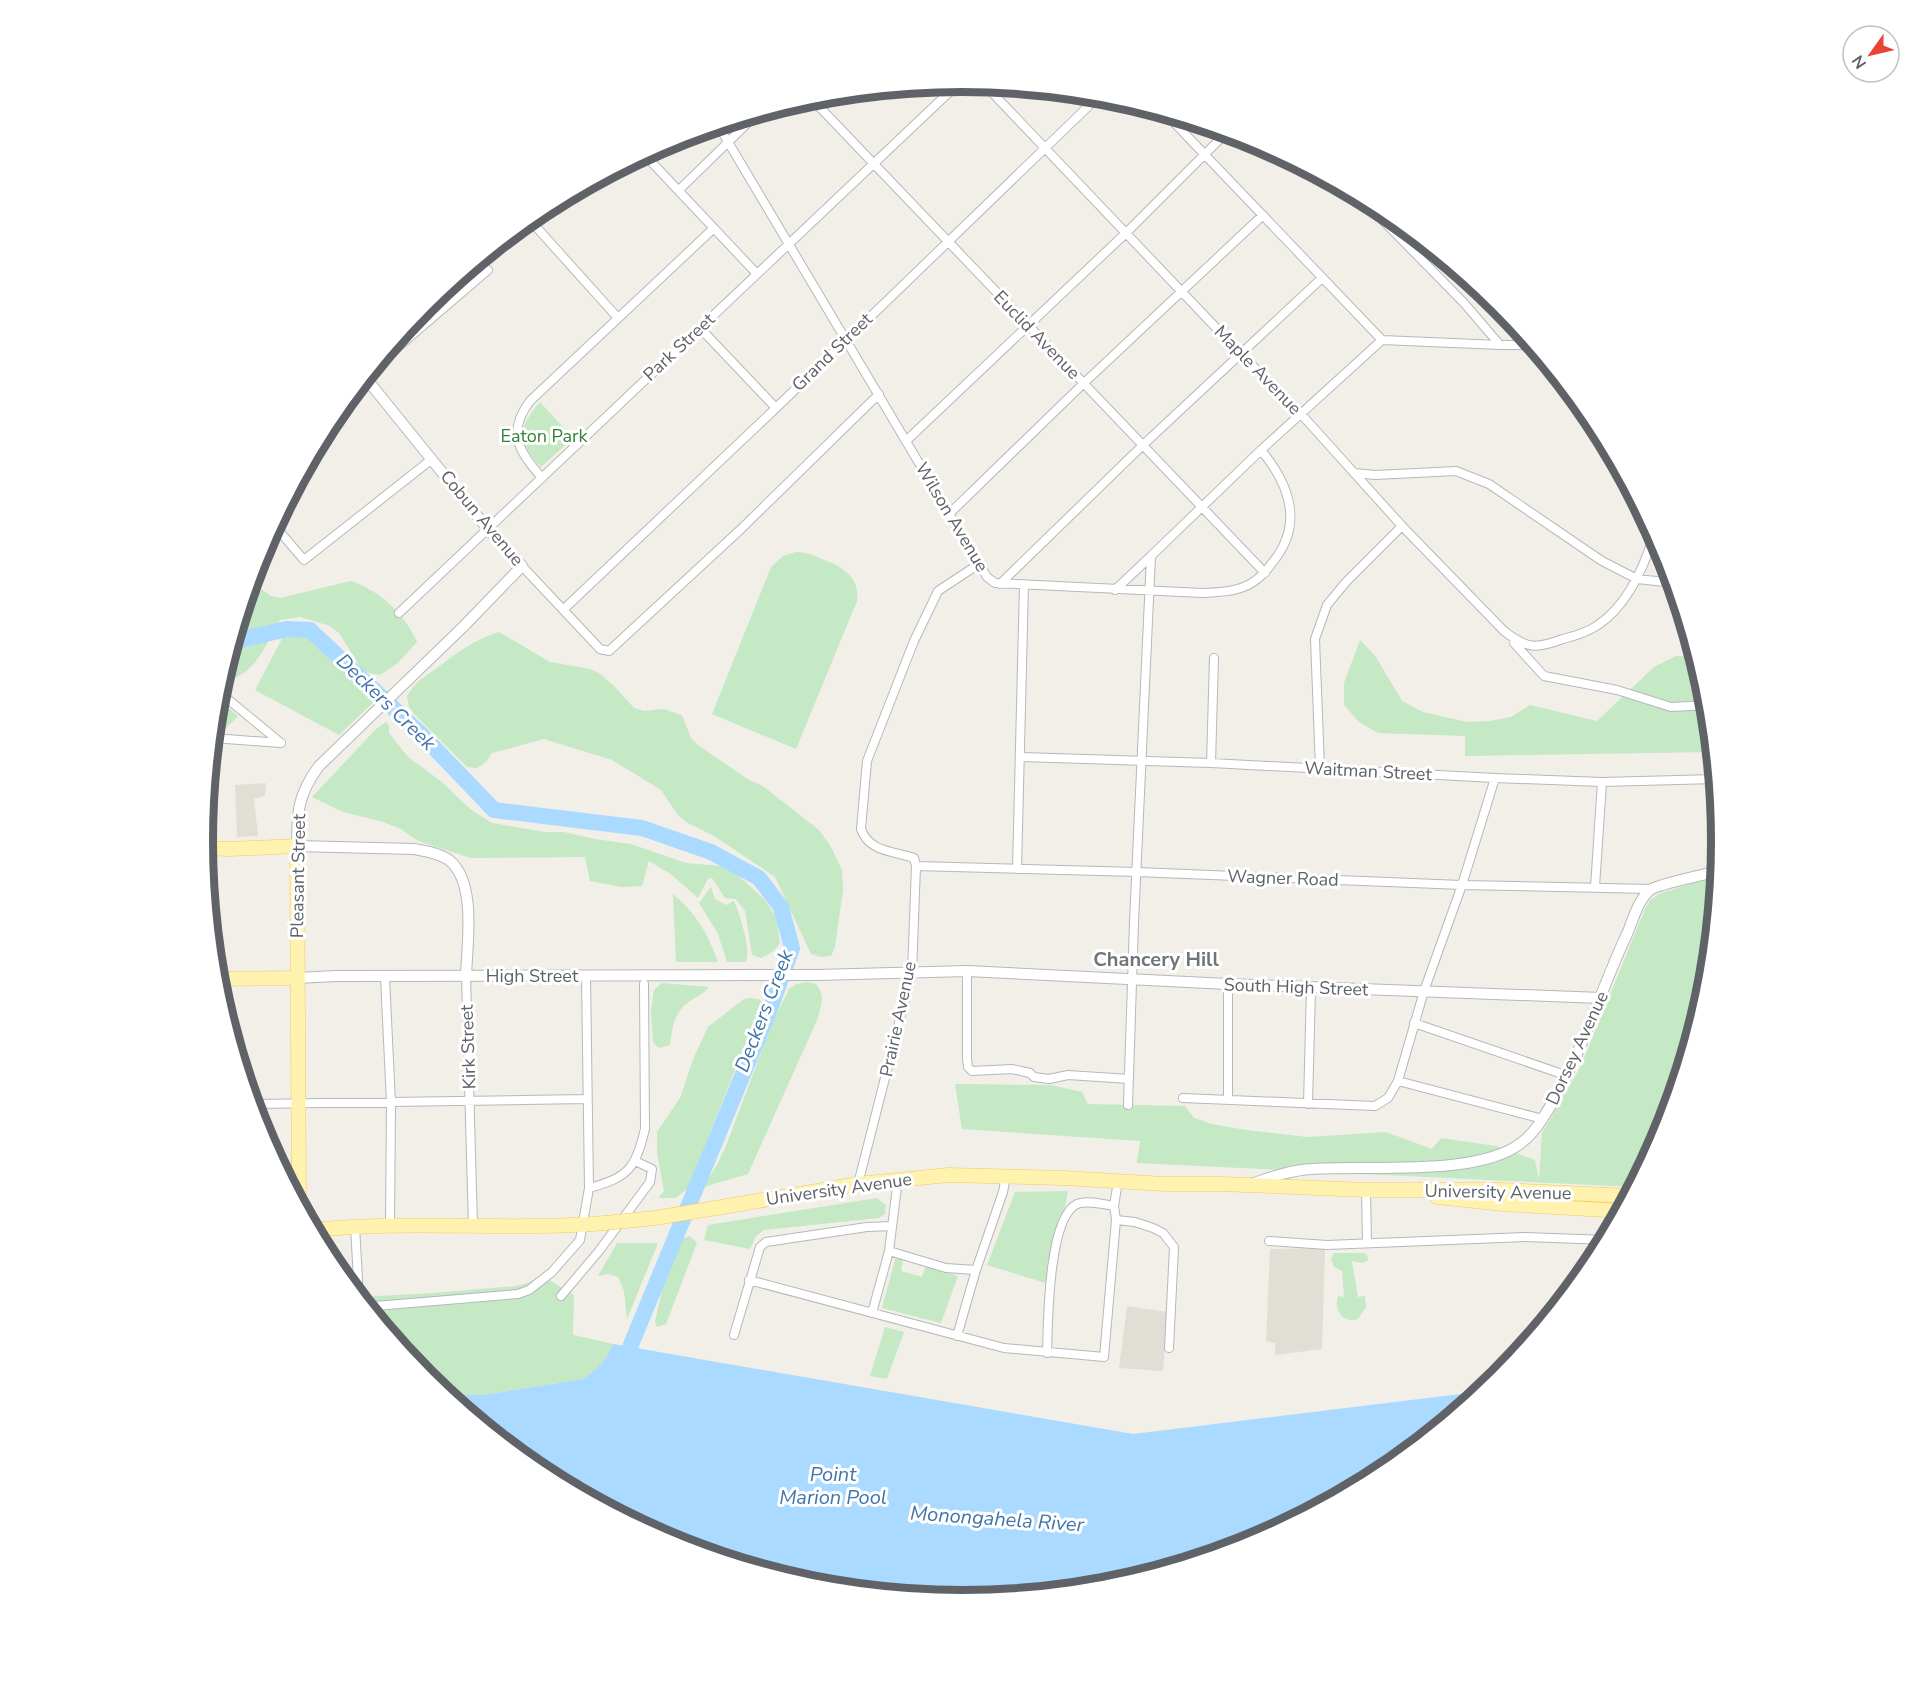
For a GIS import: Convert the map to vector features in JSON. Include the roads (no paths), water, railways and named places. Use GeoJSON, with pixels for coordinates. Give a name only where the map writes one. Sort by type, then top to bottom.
{"type":"FeatureCollection","features":[{"type":"Feature","properties":{"kind":"main road"},"geometry":{"type":"LineString","coordinates":[[213,848],[297,846]]}},
{"type":"Feature","properties":{"kind":"main road","name":"Pleasant Street"},"geometry":{"type":"LineString","coordinates":[[297,846],[299,1189]]}},
{"type":"Feature","properties":{"kind":"main road","name":"High Street"},"geometry":{"type":"LineString","coordinates":[[226,979],[297,978]]}},
{"type":"Feature","properties":{"kind":"main road","name":"University Avenue"},"geometry":{"type":"LineString","coordinates":[[321,1229],[356,1226],[582,1225],[655,1218],[858,1184],[949,1175],[1165,1184],[1366,1190],[1503,1190],[1623,1196]]}},
{"type":"Feature","properties":{"kind":"main road","name":"University Avenue"},"geometry":{"type":"LineString","coordinates":[[1366,1190],[1504,1204],[1615,1211]]}},
{"type":"Feature","properties":{"kind":"street","name":"Park Street"},"geometry":{"type":"LineString","coordinates":[[399,613],[949,92]]}},
{"type":"Feature","properties":{"kind":"street","name":"Maple Avenue"},"geometry":{"type":"LineString","coordinates":[[992,93],[1301,414],[1402,526],[1518,643],[1527,646],[1554,642],[1598,625],[1622,601],[1637,579]]}},
{"type":"Feature","properties":{"kind":"street","name":"Grand Street"},"geometry":{"type":"LineString","coordinates":[[564,609],[776,408],[1091,103]]}},
{"type":"Feature","properties":{"kind":"street","name":"Euclid Avenue"},"geometry":{"type":"LineString","coordinates":[[818,106],[1264,573]]}},
{"type":"Feature","properties":{"kind":"street"},"geometry":{"type":"LineString","coordinates":[[1174,122],[1382,340],[1523,344]]}},
{"type":"Feature","properties":{"kind":"street"},"geometry":{"type":"LineString","coordinates":[[679,190],[747,124]]}},
{"type":"Feature","properties":{"kind":"street","name":"Wilson Avenue"},"geometry":{"type":"LineString","coordinates":[[722,131],[979,564],[987,577],[995,583],[1149,591],[1228,591],[1248,585],[1264,573],[1282,552],[1288,537],[1289,500],[1275,467],[1261,450]]}},
{"type":"Feature","properties":{"kind":"street"},"geometry":{"type":"LineString","coordinates":[[907,440],[1126,233],[1221,138]]}},
{"type":"Feature","properties":{"kind":"street"},"geometry":{"type":"LineString","coordinates":[[650,160],[757,274]]}},
{"type":"Feature","properties":{"kind":"street"},"geometry":{"type":"LineString","coordinates":[[950,513],[1263,215]]}},
{"type":"Feature","properties":{"kind":"street"},"geometry":{"type":"LineString","coordinates":[[1384,221],[1464,303],[1500,345]]}},
{"type":"Feature","properties":{"kind":"street"},"geometry":{"type":"LineString","coordinates":[[535,226],[618,318]]}},
{"type":"Feature","properties":{"kind":"street"},"geometry":{"type":"LineString","coordinates":[[542,478],[525,459],[518,444],[516,433],[522,411],[714,228]]}},
{"type":"Feature","properties":{"kind":"street"},"geometry":{"type":"LineString","coordinates":[[403,343],[488,270]]}},
{"type":"Feature","properties":{"kind":"street"},"geometry":{"type":"LineString","coordinates":[[1000,584],[1143,445],[1322,278]]}},
{"type":"Feature","properties":{"kind":"street"},"geometry":{"type":"LineString","coordinates":[[700,328],[776,408]]}},
{"type":"Feature","properties":{"kind":"street"},"geometry":{"type":"LineString","coordinates":[[1115,590],[1261,450],[1382,340]]}},
{"type":"Feature","properties":{"kind":"street","name":"Cobun Avenue"},"geometry":{"type":"LineString","coordinates":[[369,383],[488,528],[600,649],[607,652],[741,529],[879,394]]}},
{"type":"Feature","properties":{"kind":"street"},"geometry":{"type":"LineString","coordinates":[[280,532],[304,560],[432,459]]}},
{"type":"Feature","properties":{"kind":"street"},"geometry":{"type":"LineString","coordinates":[[1355,473],[1375,475],[1456,471],[1489,484],[1602,561],[1637,579],[1665,582]]}},
{"type":"Feature","properties":{"kind":"street"},"geometry":{"type":"LineString","coordinates":[[1320,768],[1315,639],[1327,605],[1346,582],[1402,526]]}},
{"type":"Feature","properties":{"kind":"street"},"geometry":{"type":"LineString","coordinates":[[1637,579],[1651,545]]}},
{"type":"Feature","properties":{"kind":"street"},"geometry":{"type":"LineString","coordinates":[[1128,1104],[1151,556]]}},
{"type":"Feature","properties":{"kind":"street"},"geometry":{"type":"LineString","coordinates":[[916,866],[914,858],[875,848],[863,836],[861,829],[867,761],[932,601],[938,591],[950,581],[979,564]]}},
{"type":"Feature","properties":{"kind":"street","name":"Pleasant Street"},"geometry":{"type":"LineString","coordinates":[[297,846],[299,803],[306,783],[319,766],[464,626],[522,566]]}},
{"type":"Feature","properties":{"kind":"street"},"geometry":{"type":"LineString","coordinates":[[1017,869],[1024,584]]}},
{"type":"Feature","properties":{"kind":"street"},"geometry":{"type":"LineString","coordinates":[[1504,631],[1544,676],[1617,690],[1671,707],[1700,705]]}},
{"type":"Feature","properties":{"kind":"street"},"geometry":{"type":"LineString","coordinates":[[1211,763],[1214,658]]}},
{"type":"Feature","properties":{"kind":"street"},"geometry":{"type":"LineString","coordinates":[[220,738],[281,743],[226,698]]}},
{"type":"Feature","properties":{"kind":"street","name":"Waitman Street"},"geometry":{"type":"LineString","coordinates":[[1021,757],[1211,763],[1602,782],[1709,779]]}},
{"type":"Feature","properties":{"kind":"street"},"geometry":{"type":"LineString","coordinates":[[1183,1098],[1375,1106],[1388,1098],[1398,1081],[1424,991],[1462,885],[1495,778]]}},
{"type":"Feature","properties":{"kind":"street"},"geometry":{"type":"LineString","coordinates":[[1595,887],[1602,782]]}},
{"type":"Feature","properties":{"kind":"street","name":"Kirk Street"},"geometry":{"type":"LineString","coordinates":[[297,846],[414,849],[431,852],[448,859],[463,878],[468,916],[466,976],[473,1226]]}},
{"type":"Feature","properties":{"kind":"street","name":"Wagner Road"},"geometry":{"type":"LineString","coordinates":[[916,866],[1462,885],[1651,889]]}},
{"type":"Feature","properties":{"kind":"street","name":"Prairie Avenue"},"geometry":{"type":"LineString","coordinates":[[858,1184],[912,972],[916,866]]}},
{"type":"Feature","properties":{"kind":"street"},"geometry":{"type":"LineString","coordinates":[[1651,889],[1711,873]]}},
{"type":"Feature","properties":{"kind":"street","name":"Dorsey Avenue"},"geometry":{"type":"LineString","coordinates":[[1248,1185],[1284,1172],[1311,1168],[1387,1169],[1477,1161],[1503,1155],[1512,1149],[1535,1131],[1568,1076],[1636,911],[1651,889]]}},
{"type":"Feature","properties":{"kind":"street"},"geometry":{"type":"LineString","coordinates":[[967,971],[967,1059],[968,1067],[972,1071],[1012,1069],[1030,1073],[1034,1077],[1050,1078],[1068,1075],[1129,1079]]}},
{"type":"Feature","properties":{"kind":"street","name":"South High Street"},"geometry":{"type":"LineString","coordinates":[[848,974],[967,971],[1311,988],[1601,998]]}},
{"type":"Feature","properties":{"kind":"street","name":"High Street"},"geometry":{"type":"LineString","coordinates":[[297,978],[848,974]]}},
{"type":"Feature","properties":{"kind":"street"},"geometry":{"type":"LineString","coordinates":[[375,1306],[518,1294],[529,1290],[552,1272],[580,1240],[589,1188],[586,976]]}},
{"type":"Feature","properties":{"kind":"street"},"geometry":{"type":"LineString","coordinates":[[385,977],[391,1103],[390,1226]]}},
{"type":"Feature","properties":{"kind":"street"},"geometry":{"type":"LineString","coordinates":[[589,1188],[618,1178],[628,1171],[635,1161],[645,1129],[644,984]]}},
{"type":"Feature","properties":{"kind":"street"},"geometry":{"type":"LineString","coordinates":[[1228,984],[1228,1100]]}},
{"type":"Feature","properties":{"kind":"street"},"geometry":{"type":"LineString","coordinates":[[1308,1104],[1311,988]]}},
{"type":"Feature","properties":{"kind":"street"},"geometry":{"type":"LineString","coordinates":[[1414,1023],[1568,1076]]}},
{"type":"Feature","properties":{"kind":"street"},"geometry":{"type":"LineString","coordinates":[[1398,1081],[1543,1119]]}},
{"type":"Feature","properties":{"kind":"street"},"geometry":{"type":"LineString","coordinates":[[261,1104],[587,1099]]}},
{"type":"Feature","properties":{"kind":"street"},"geometry":{"type":"LineString","coordinates":[[561,1296],[599,1251],[650,1182],[652,1169],[635,1161]]}},
{"type":"Feature","properties":{"kind":"street"},"geometry":{"type":"LineString","coordinates":[[957,1336],[976,1270],[1003,1192],[1006,1176]]}},
{"type":"Feature","properties":{"kind":"street"},"geometry":{"type":"LineString","coordinates":[[872,1313],[889,1251],[898,1179]]}},
{"type":"Feature","properties":{"kind":"street"},"geometry":{"type":"LineString","coordinates":[[749,1280],[1004,1348],[1104,1357],[1116,1220],[1114,1206],[1118,1181]]}},
{"type":"Feature","properties":{"kind":"street"},"geometry":{"type":"LineString","coordinates":[[1366,1190],[1367,1243]]}},
{"type":"Feature","properties":{"kind":"street"},"geometry":{"type":"LineString","coordinates":[[1047,1353],[1049,1284],[1066,1216],[1079,1203],[1114,1206]]}},
{"type":"Feature","properties":{"kind":"street"},"geometry":{"type":"LineString","coordinates":[[1116,1220],[1136,1222],[1153,1228],[1163,1233],[1174,1247],[1169,1348]]}},
{"type":"Feature","properties":{"kind":"street"},"geometry":{"type":"LineString","coordinates":[[356,1226],[358,1284]]}},
{"type":"Feature","properties":{"kind":"street"},"geometry":{"type":"LineString","coordinates":[[734,1335],[760,1247],[766,1242],[867,1227],[892,1226]]}},
{"type":"Feature","properties":{"kind":"street"},"geometry":{"type":"LineString","coordinates":[[1269,1240],[1327,1245],[1525,1237],[1597,1240]]}},
{"type":"Feature","properties":{"kind":"street"},"geometry":{"type":"LineString","coordinates":[[889,1251],[946,1268],[976,1270]]}},
{"type":"Feature","properties":{"kind":"water","name":"Point Marion Pool"},"geometry":{"type":"Polygon","coordinates":[[[613,1344],[1133,1434],[1469,1393],[1419,1436],[1337,1490],[1294,1513],[1203,1551],[1109,1576],[1060,1584],[1012,1589],[913,1589],[816,1576],[769,1565],[722,1551],[676,1533],[631,1513],[546,1464],[506,1436],[457,1394],[484,1395],[583,1379],[601,1364],[613,1344]]]}},
{"type":"Feature","properties":{"kind":"waterway","name":"Deckers Creek"},"geometry":{"type":"LineString","coordinates":[[241,640],[287,629],[310,630],[421,734],[494,810],[642,828],[711,852],[759,878],[781,907],[792,948],[770,1009],[630,1347],[628,1369]]}},
{"type":"Feature","properties":{"kind":"district","name":"Chancery Hill"},"geometry":{"type":"Point","coordinates":[1156,959]}},
{"type":"Feature","properties":{"kind":"park label","name":"Eaton Park"},"geometry":{"type":"Point","coordinates":[544,436]}},
{"type":"Feature","properties":{"kind":"water label","name":"Monongahela River"},"geometry":{"type":"Point","coordinates":[997,1519]}}]}
